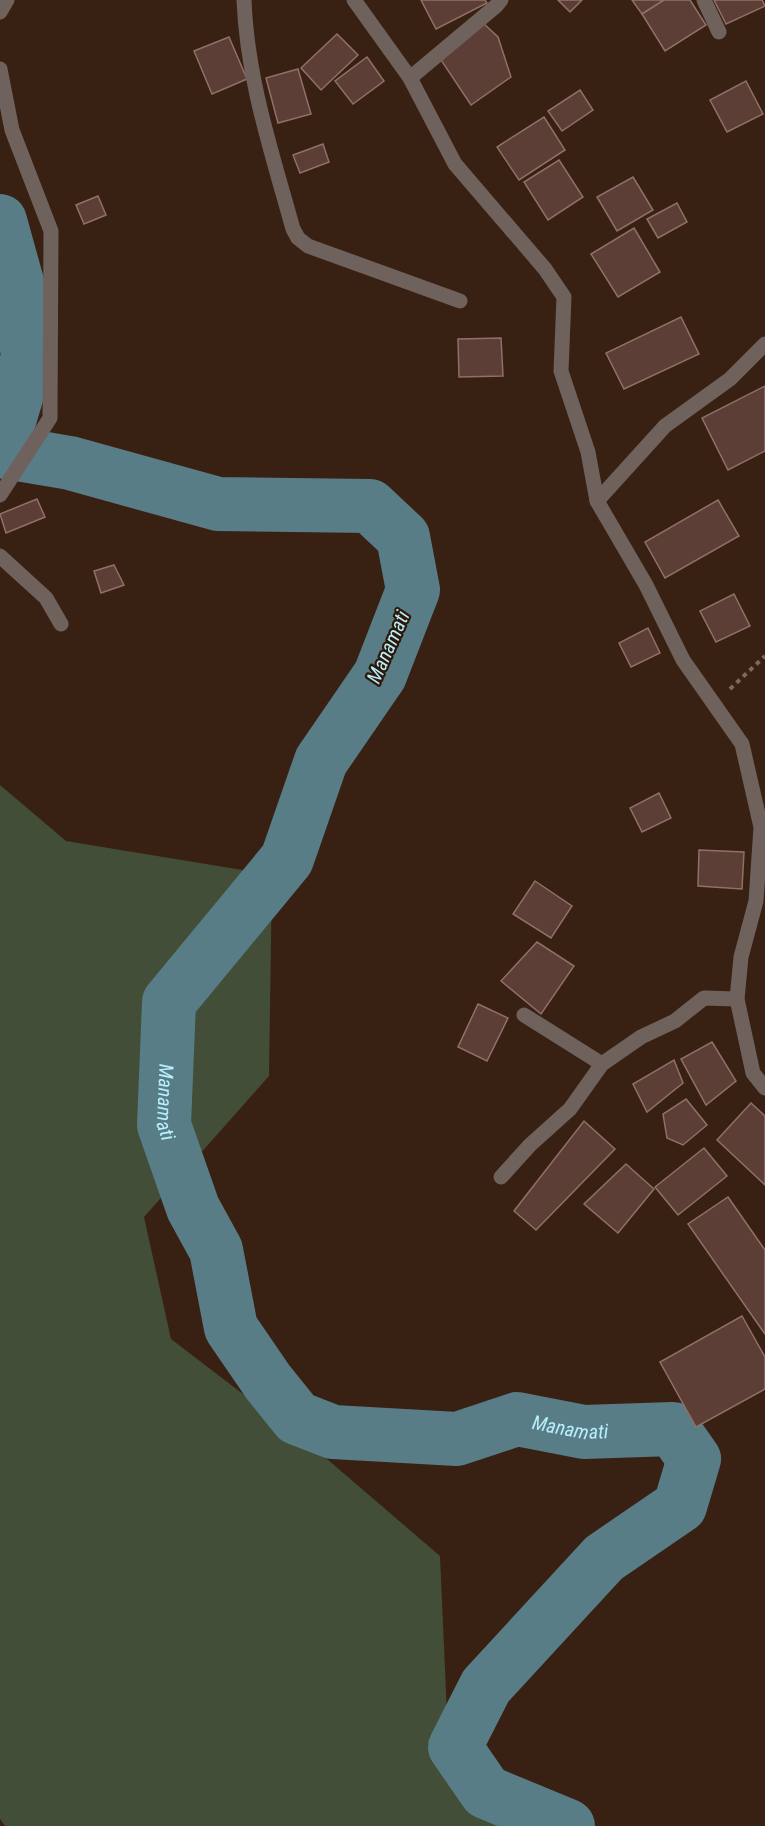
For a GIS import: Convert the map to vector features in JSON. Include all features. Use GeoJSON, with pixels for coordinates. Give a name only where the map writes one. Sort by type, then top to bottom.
{"type":"FeatureCollection","features":[{"type":"Feature","properties":{"kind":"street"},"geometry":{"type":"LineString","coordinates":[[0,12],[7,0]]}},
{"type":"Feature","properties":{"kind":"street"},"geometry":{"type":"LineString","coordinates":[[244,0],[245,34],[256,99],[293,229],[298,238],[308,246],[460,301]]}},
{"type":"Feature","properties":{"kind":"street"},"geometry":{"type":"LineString","coordinates":[[354,0],[410,78],[455,164],[546,269],[564,297],[561,371],[588,452],[597,501],[645,585],[683,660],[742,744],[761,827],[760,903],[741,957],[737,999],[753,1073],[765,1088]]}},
{"type":"Feature","properties":{"kind":"street"},"geometry":{"type":"LineString","coordinates":[[410,78],[501,0]]}},
{"type":"Feature","properties":{"kind":"street"},"geometry":{"type":"LineString","coordinates":[[704,0],[719,32]]}},
{"type":"Feature","properties":{"kind":"street"},"geometry":{"type":"LineString","coordinates":[[0,69],[12,130],[51,231],[50,418],[0,495]]}},
{"type":"Feature","properties":{"kind":"street"},"geometry":{"type":"LineString","coordinates":[[597,501],[665,426],[730,379],[765,344]]}},
{"type":"Feature","properties":{"kind":"street"},"geometry":{"type":"LineString","coordinates":[[0,556],[46,597],[61,624]]}},
{"type":"Feature","properties":{"kind":"street"},"geometry":{"type":"LineString","coordinates":[[501,1177],[530,1145],[570,1109],[602,1064],[641,1037],[675,1021],[704,998],[737,999]]}},
{"type":"Feature","properties":{"kind":"street"},"geometry":{"type":"LineString","coordinates":[[524,1015],[602,1064]]}},
{"type":"Feature","properties":{"kind":"path"},"geometry":{"type":"LineString","coordinates":[[714,704],[765,656]]}},
{"type":"Feature","properties":{"kind":"green space"},"geometry":{"type":"Polygon","coordinates":[[[0,785],[66,841],[272,875],[269,1076],[144,1217],[171,1339],[320,1453],[440,1556],[449,1760],[526,1826],[5,1826],[0,1819],[0,785]]]}},
{"type":"Feature","properties":{"kind":"building"},"geometry":{"type":"Polygon","coordinates":[[[421,0],[485,0],[487,3],[436,29],[421,0]]]}},
{"type":"Feature","properties":{"kind":"building"},"geometry":{"type":"Polygon","coordinates":[[[558,0],[582,0],[570,12],[558,0]]]}},
{"type":"Feature","properties":{"kind":"building"},"geometry":{"type":"Polygon","coordinates":[[[632,0],[664,0],[642,14],[632,0]]]}},
{"type":"Feature","properties":{"kind":"building"},"geometry":{"type":"Polygon","coordinates":[[[664,0],[690,0],[706,25],[665,51],[642,14],[664,0]]]}},
{"type":"Feature","properties":{"kind":"building"},"geometry":{"type":"Polygon","coordinates":[[[714,0],[762,0],[765,6],[726,24],[714,0]]]}},
{"type":"Feature","properties":{"kind":"building"},"geometry":{"type":"Polygon","coordinates":[[[483,23],[498,37],[511,77],[471,105],[439,57],[483,23]]]}},
{"type":"Feature","properties":{"kind":"building"},"geometry":{"type":"Polygon","coordinates":[[[337,34],[358,55],[321,90],[301,68],[337,34]]]}},
{"type":"Feature","properties":{"kind":"building"},"geometry":{"type":"Polygon","coordinates":[[[229,37],[247,79],[212,94],[194,51],[229,37]]]}},
{"type":"Feature","properties":{"kind":"building"},"geometry":{"type":"Polygon","coordinates":[[[367,57],[384,81],[353,104],[335,81],[367,57]]]}},
{"type":"Feature","properties":{"kind":"building"},"geometry":{"type":"Polygon","coordinates":[[[298,69],[311,114],[278,123],[266,78],[298,69]]]}},
{"type":"Feature","properties":{"kind":"building"},"geometry":{"type":"Polygon","coordinates":[[[746,81],[763,114],[727,132],[710,100],[746,81]]]}},
{"type":"Feature","properties":{"kind":"building"},"geometry":{"type":"Polygon","coordinates":[[[580,90],[593,110],[562,131],[548,111],[580,90]]]}},
{"type":"Feature","properties":{"kind":"building"},"geometry":{"type":"Polygon","coordinates":[[[544,117],[565,150],[519,180],[497,147],[544,117]]]}},
{"type":"Feature","properties":{"kind":"building"},"geometry":{"type":"Polygon","coordinates":[[[323,144],[329,162],[300,173],[293,155],[323,144]]]}},
{"type":"Feature","properties":{"kind":"building"},"geometry":{"type":"Polygon","coordinates":[[[559,160],[583,197],[548,220],[524,182],[559,160]]]}},
{"type":"Feature","properties":{"kind":"building"},"geometry":{"type":"Polygon","coordinates":[[[633,177],[653,210],[617,231],[597,197],[633,177]]]}},
{"type":"Feature","properties":{"kind":"building"},"geometry":{"type":"Polygon","coordinates":[[[98,196],[106,215],[84,224],[76,205],[98,196]]]}},
{"type":"Feature","properties":{"kind":"building"},"geometry":{"type":"Polygon","coordinates":[[[677,203],[687,222],[658,238],[647,219],[677,203]]]}},
{"type":"Feature","properties":{"kind":"building"},"geometry":{"type":"Polygon","coordinates":[[[634,228],[660,272],[618,297],[591,254],[634,228]]]}},
{"type":"Feature","properties":{"kind":"building"},"geometry":{"type":"Polygon","coordinates":[[[681,317],[699,354],[624,389],[606,353],[681,317]]]}},
{"type":"Feature","properties":{"kind":"building"},"geometry":{"type":"Polygon","coordinates":[[[501,338],[503,376],[459,377],[458,339],[501,338]]]}},
{"type":"Feature","properties":{"kind":"building"},"geometry":{"type":"Polygon","coordinates":[[[765,386],[765,451],[728,470],[702,418],[765,386]]]}},
{"type":"Feature","properties":{"kind":"building"},"geometry":{"type":"Polygon","coordinates":[[[37,499],[45,517],[6,533],[0,514],[37,499]]]}},
{"type":"Feature","properties":{"kind":"building"},"geometry":{"type":"Polygon","coordinates":[[[718,500],[739,536],[665,578],[645,542],[718,500]]]}},
{"type":"Feature","properties":{"kind":"building"},"geometry":{"type":"Polygon","coordinates":[[[114,565],[124,585],[101,593],[94,571],[114,565]]]}},
{"type":"Feature","properties":{"kind":"building"},"geometry":{"type":"Polygon","coordinates":[[[734,594],[750,626],[716,642],[700,611],[734,594]]]}},
{"type":"Feature","properties":{"kind":"building"},"geometry":{"type":"Polygon","coordinates":[[[648,628],[660,653],[631,667],[619,643],[648,628]]]}},
{"type":"Feature","properties":{"kind":"building"},"geometry":{"type":"Polygon","coordinates":[[[659,793],[671,818],[642,832],[630,808],[659,793]]]}},
{"type":"Feature","properties":{"kind":"building"},"geometry":{"type":"Polygon","coordinates":[[[699,850],[744,852],[742,889],[698,886],[699,850]]]}},
{"type":"Feature","properties":{"kind":"building"},"geometry":{"type":"Polygon","coordinates":[[[535,881],[572,906],[551,938],[513,914],[535,881]]]}},
{"type":"Feature","properties":{"kind":"building"},"geometry":{"type":"Polygon","coordinates":[[[537,942],[574,966],[541,1014],[501,981],[537,942]]]}},
{"type":"Feature","properties":{"kind":"building"},"geometry":{"type":"Polygon","coordinates":[[[478,1004],[508,1018],[487,1061],[458,1047],[478,1004]]]}},
{"type":"Feature","properties":{"kind":"building"},"geometry":{"type":"Polygon","coordinates":[[[712,1042],[736,1081],[706,1105],[681,1059],[712,1042]]]}},
{"type":"Feature","properties":{"kind":"building"},"geometry":{"type":"Polygon","coordinates":[[[674,1060],[683,1083],[647,1112],[633,1084],[674,1060]]]}},
{"type":"Feature","properties":{"kind":"building"},"geometry":{"type":"Polygon","coordinates":[[[686,1099],[707,1125],[683,1145],[667,1138],[663,1114],[686,1099]]]}},
{"type":"Feature","properties":{"kind":"building"},"geometry":{"type":"Polygon","coordinates":[[[751,1103],[765,1116],[765,1185],[717,1140],[751,1103]]]}},
{"type":"Feature","properties":{"kind":"building"},"geometry":{"type":"Polygon","coordinates":[[[584,1121],[615,1149],[536,1230],[514,1211],[584,1121]]]}},
{"type":"Feature","properties":{"kind":"building"},"geometry":{"type":"Polygon","coordinates":[[[704,1148],[727,1176],[678,1215],[655,1187],[704,1148]]]}},
{"type":"Feature","properties":{"kind":"building"},"geometry":{"type":"Polygon","coordinates":[[[626,1164],[654,1189],[618,1233],[584,1204],[626,1164]]]}},
{"type":"Feature","properties":{"kind":"building"},"geometry":{"type":"Polygon","coordinates":[[[728,1197],[765,1250],[765,1334],[688,1224],[728,1197]]]}},
{"type":"Feature","properties":{"kind":"building"},"geometry":{"type":"Polygon","coordinates":[[[742,1316],[765,1357],[765,1389],[696,1427],[660,1362],[742,1316]]]}},
{"type":"Feature","properties":{"kind":"waterway","name":"Manamati"},"geometry":{"type":"LineString","coordinates":[[0,221],[20,293],[28,357],[0,451],[70,463],[218,504],[370,506],[403,537],[413,590],[380,675],[321,761],[287,859],[169,1002],[164,1125],[193,1208],[216,1250],[231,1328],[268,1382],[297,1418],[333,1432],[457,1439],[517,1419],[584,1432],[673,1429],[694,1459],[680,1506],[604,1558],[486,1686],[455,1747],[486,1792],[568,1826]]}}]}
